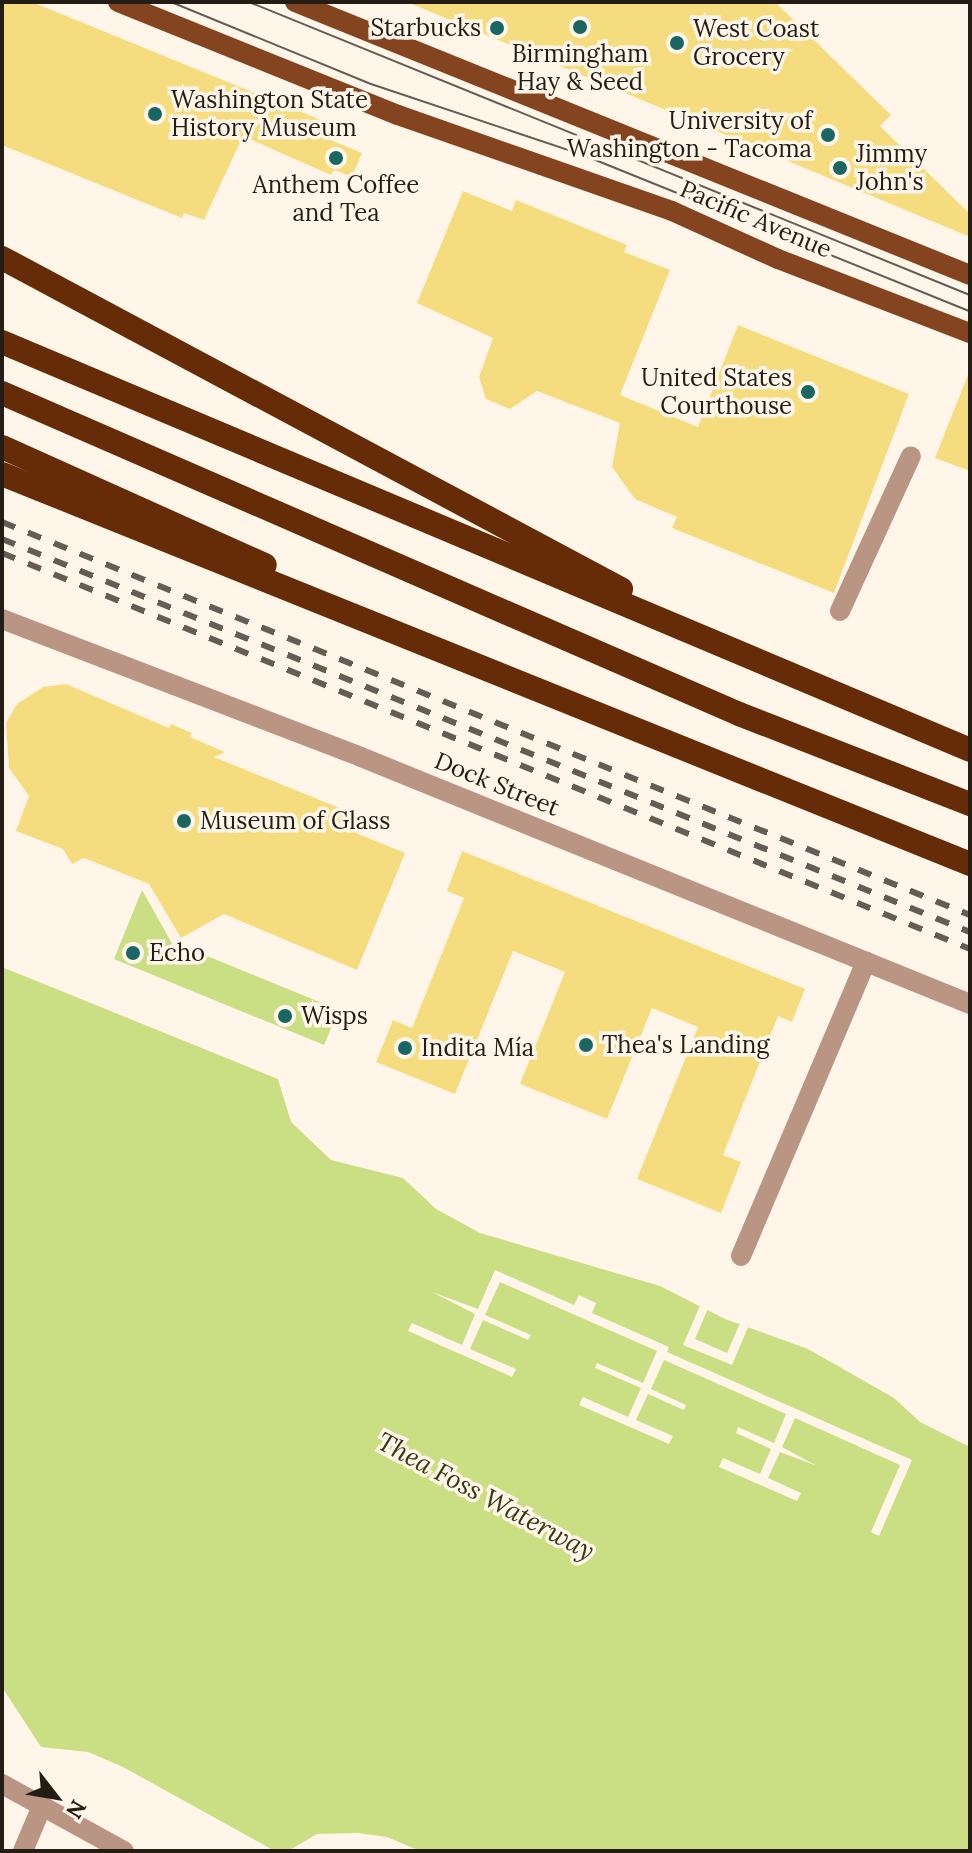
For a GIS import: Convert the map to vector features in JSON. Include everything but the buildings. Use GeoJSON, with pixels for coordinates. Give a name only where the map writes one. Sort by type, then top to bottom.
{"type":"FeatureCollection","features":[{"type":"Feature","properties":{"kind":"highway"},"geometry":{"type":"LineString","coordinates":[[2,258],[759,660]]}},
{"type":"Feature","properties":{"kind":"highway"},"geometry":{"type":"LineString","coordinates":[[2,342],[970,750]]}},
{"type":"Feature","properties":{"kind":"highway"},"geometry":{"type":"LineString","coordinates":[[2,393],[875,768],[970,804]]}},
{"type":"Feature","properties":{"kind":"highway"},"geometry":{"type":"LineString","coordinates":[[2,447],[600,714]]}},
{"type":"Feature","properties":{"kind":"highway"},"geometry":{"type":"LineString","coordinates":[[2,474],[970,864]]}},
{"type":"Feature","properties":{"kind":"highway"},"geometry":{"type":"LineString","coordinates":[[875,768],[970,792]]}},
{"type":"Feature","properties":{"kind":"main road","name":"Pacific Avenue"},"geometry":{"type":"LineString","coordinates":[[118,2],[398,115],[659,206],[778,259],[970,333]]}},
{"type":"Feature","properties":{"kind":"main road","name":"Pacific Avenue"},"geometry":{"type":"LineString","coordinates":[[295,2],[970,275]]}},
{"type":"Feature","properties":{"kind":"street"},"geometry":{"type":"LineString","coordinates":[[840,611],[911,456]]}},
{"type":"Feature","properties":{"kind":"street","name":"Dock Street"},"geometry":{"type":"LineString","coordinates":[[2,619],[361,757],[970,1004]]}},
{"type":"Feature","properties":{"kind":"street"},"geometry":{"type":"LineString","coordinates":[[741,1256],[866,961]]}},
{"type":"Feature","properties":{"kind":"street"},"geometry":{"type":"LineString","coordinates":[[2,1784],[124,1851]]}},
{"type":"Feature","properties":{"kind":"street"},"geometry":{"type":"LineString","coordinates":[[23,1851],[42,1806]]}},
{"type":"Feature","properties":{"kind":"water"},"geometry":{"type":"Polygon","coordinates":[[[142,890],[179,956],[190,949],[339,1010],[324,1045],[114,959],[142,890]]]}},
{"type":"Feature","properties":{"kind":"water","name":"Thea Foss Waterway"},"geometry":{"type":"Polygon","coordinates":[[[2,967],[278,1079],[291,1122],[331,1160],[403,1178],[436,1209],[480,1233],[660,1286],[725,1319],[808,1349],[894,1398],[920,1422],[970,1447],[970,1851],[420,1851],[387,1837],[358,1833],[317,1834],[288,1851],[275,1851],[123,1767],[88,1752],[41,1747],[2,1687],[2,967]]]}},
{"type":"Feature","properties":{"kind":"pier"},"geometry":{"type":"Polygon","coordinates":[[[495,1270],[574,1305],[579,1295],[596,1303],[592,1313],[669,1347],[667,1352],[912,1460],[879,1536],[871,1532],[900,1465],[795,1418],[782,1447],[817,1466],[780,1452],[768,1478],[801,1493],[797,1501],[719,1467],[723,1458],[760,1474],[771,1449],[736,1433],[738,1427],[774,1443],[786,1414],[664,1360],[651,1389],[686,1405],[684,1410],[648,1394],[636,1420],[673,1436],[669,1444],[579,1405],[583,1397],[628,1417],[641,1388],[595,1368],[597,1363],[643,1383],[657,1351],[500,1282],[485,1315],[531,1335],[528,1340],[483,1320],[470,1349],[516,1369],[512,1377],[408,1331],[412,1323],[462,1345],[475,1314],[432,1292],[478,1309],[495,1270]]]}},
{"type":"Feature","properties":{"kind":"pier"},"geometry":{"type":"Polygon","coordinates":[[[702,1301],[709,1306],[695,1339],[727,1353],[741,1321],[749,1325],[732,1365],[683,1345],[702,1301]]]}},
{"type":"Feature","properties":{"kind":"tram line"},"geometry":{"type":"LineString","coordinates":[[171,2],[371,84],[583,155],[970,311]]}},
{"type":"Feature","properties":{"kind":"tram line"},"geometry":{"type":"LineString","coordinates":[[249,2],[970,295]]}},
{"type":"Feature","properties":{"kind":"railway"},"geometry":{"type":"LineString","coordinates":[[2,522],[970,915]]}},
{"type":"Feature","properties":{"kind":"railway"},"geometry":{"type":"LineString","coordinates":[[2,539],[970,932]]}},
{"type":"Feature","properties":{"kind":"railway"},"geometry":{"type":"LineString","coordinates":[[2,553],[970,949]]}},
{"type":"Feature","properties":{"kind":"place","name":"Birmingham Hay & Seed"},"geometry":{"type":"Point","coordinates":[580,27]}},
{"type":"Feature","properties":{"kind":"place","name":"Starbucks"},"geometry":{"type":"Point","coordinates":[497,28]}},
{"type":"Feature","properties":{"kind":"place","name":"West Coast Grocery"},"geometry":{"type":"Point","coordinates":[677,43]}},
{"type":"Feature","properties":{"kind":"place","name":"Washington State History Museum"},"geometry":{"type":"Point","coordinates":[155,114]}},
{"type":"Feature","properties":{"kind":"place","name":"University of Washington - Tacoma"},"geometry":{"type":"Point","coordinates":[828,135]}},
{"type":"Feature","properties":{"kind":"place","name":"Anthem Coffee and Tea"},"geometry":{"type":"Point","coordinates":[336,158]}},
{"type":"Feature","properties":{"kind":"place","name":"Jimmy John's"},"geometry":{"type":"Point","coordinates":[840,168]}},
{"type":"Feature","properties":{"kind":"place","name":"United States Courthouse"},"geometry":{"type":"Point","coordinates":[808,392]}},
{"type":"Feature","properties":{"kind":"place","name":"Museum of Glass"},"geometry":{"type":"Point","coordinates":[184,821]}},
{"type":"Feature","properties":{"kind":"place","name":"Echo"},"geometry":{"type":"Point","coordinates":[133,953]}},
{"type":"Feature","properties":{"kind":"place","name":"Wisps"},"geometry":{"type":"Point","coordinates":[285,1016]}},
{"type":"Feature","properties":{"kind":"place","name":"Thea's Landing"},"geometry":{"type":"Point","coordinates":[586,1045]}},
{"type":"Feature","properties":{"kind":"place","name":"Indita Mía"},"geometry":{"type":"Point","coordinates":[405,1048]}}]}
